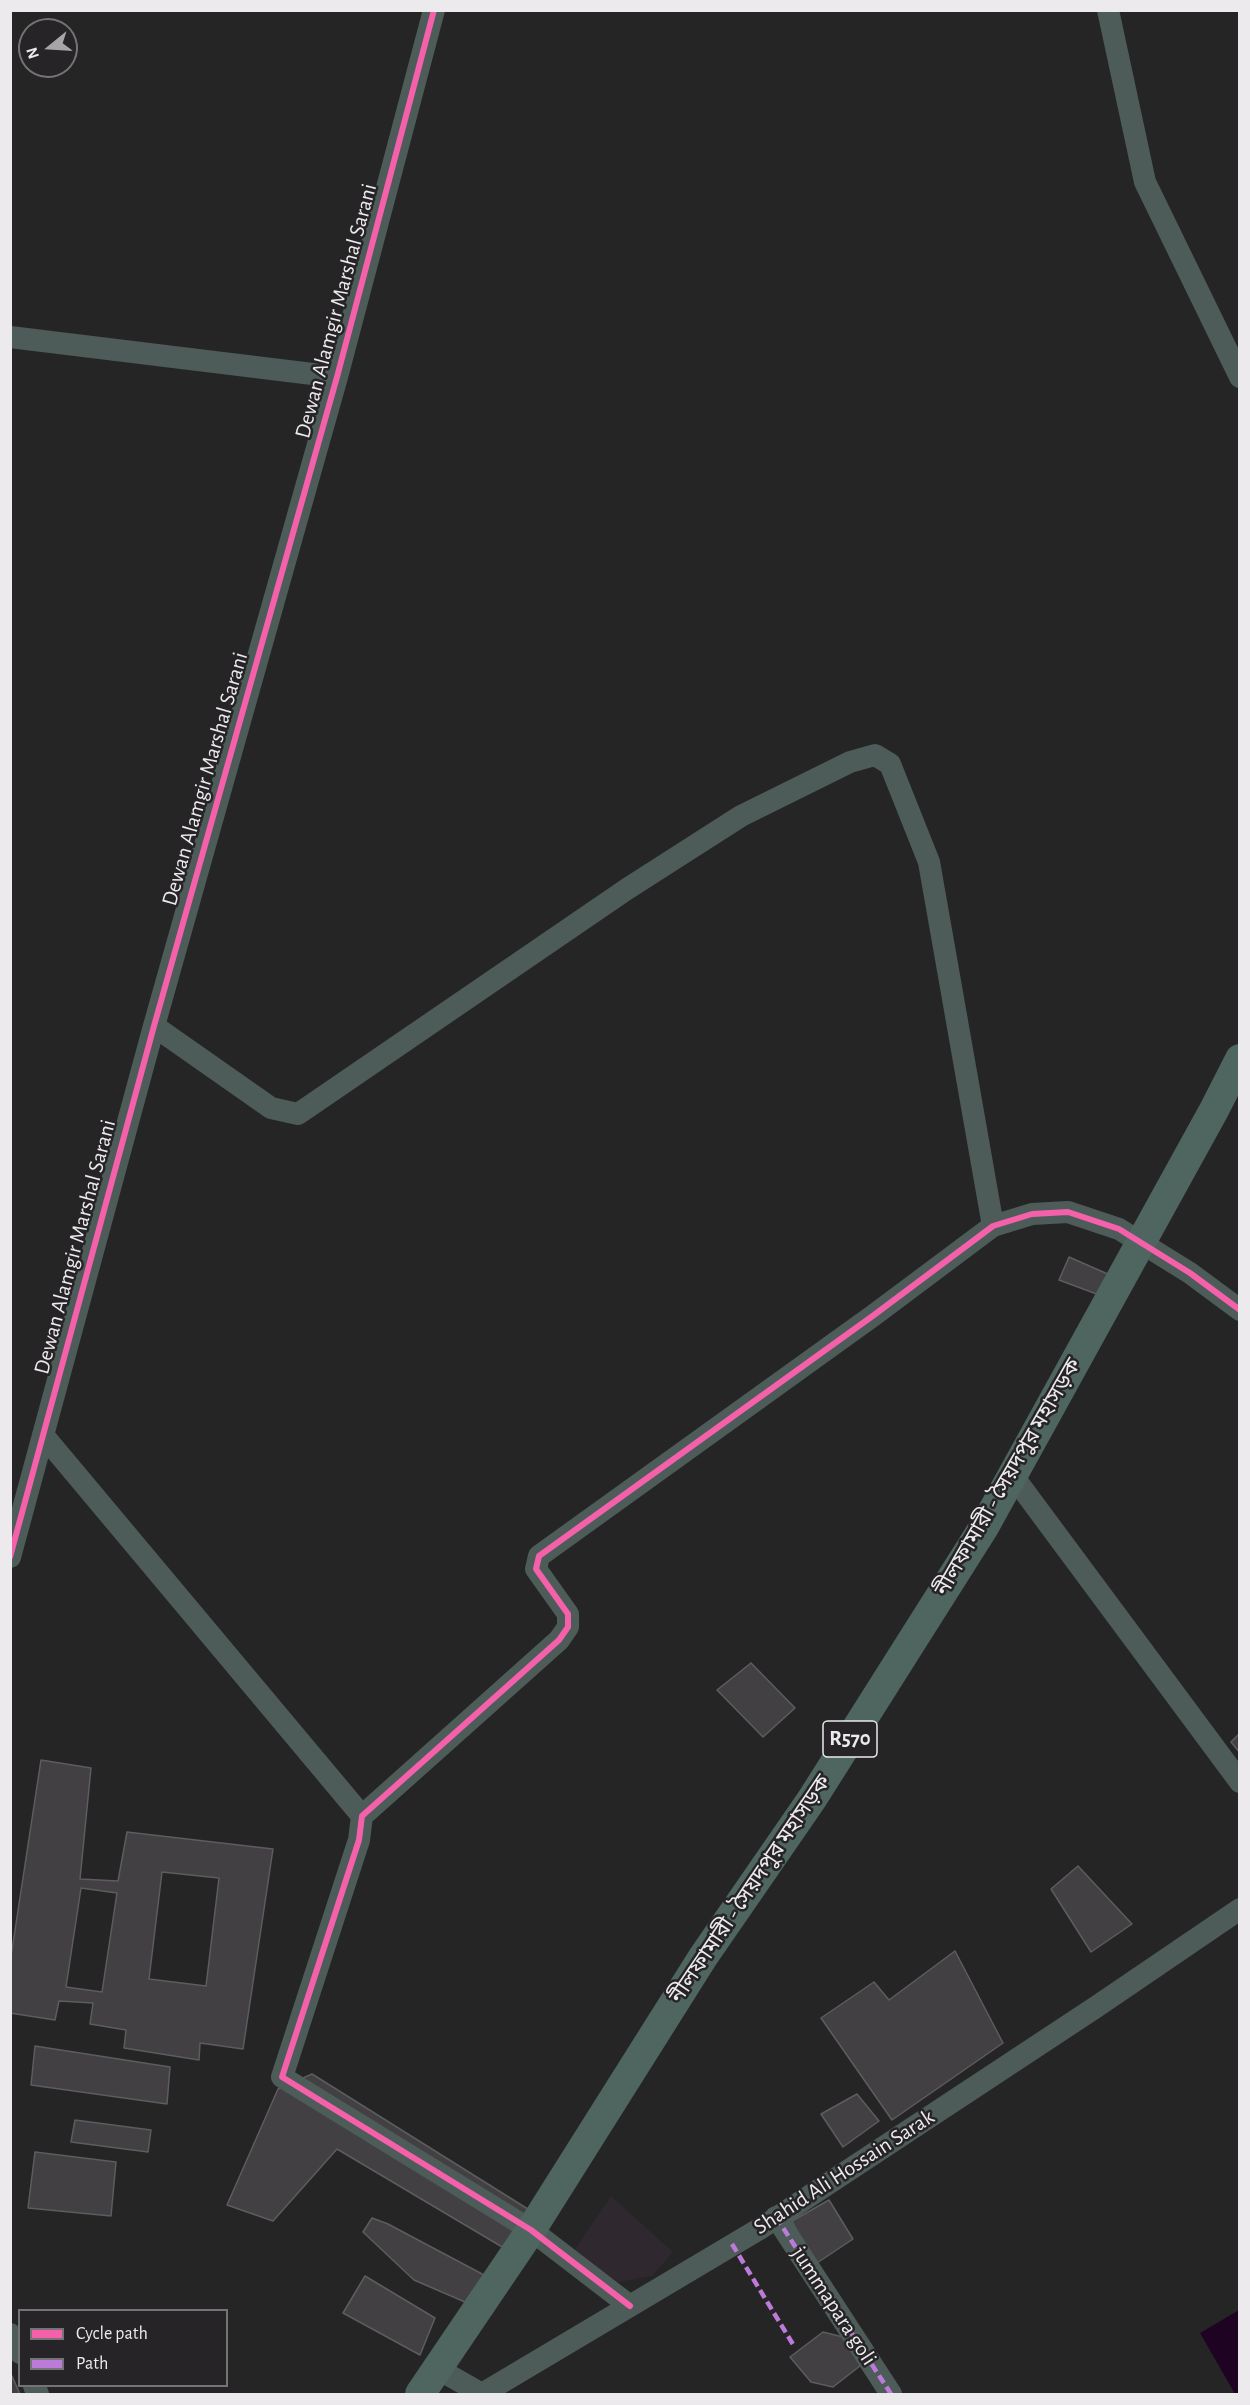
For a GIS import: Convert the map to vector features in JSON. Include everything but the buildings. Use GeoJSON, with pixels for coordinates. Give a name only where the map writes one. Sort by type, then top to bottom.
{"type":"FeatureCollection","features":[{"type":"Feature","properties":{"kind":"main road","name":"নীলফামারী - সৈয়দপুর মহাসড়ক"},"geometry":{"type":"LineString","coordinates":[[420,2394],[531,2229],[703,1957],[812,1799],[984,1527],[1214,1110],[1239,1059]]}},
{"type":"Feature","properties":{"kind":"street","name":"Dewan Alamgir Marshal Sarani"},"geometry":{"type":"LineString","coordinates":[[10,1557],[154,1026],[337,377],[435,10]]}},
{"type":"Feature","properties":{"kind":"street"},"geometry":{"type":"LineString","coordinates":[[1108,10],[1145,182],[1239,377]]}},
{"type":"Feature","properties":{"kind":"street"},"geometry":{"type":"LineString","coordinates":[[10,337],[337,377]]}},
{"type":"Feature","properties":{"kind":"street"},"geometry":{"type":"LineString","coordinates":[[154,1026],[271,1108],[298,1114],[627,889],[741,816],[850,762],[875,755],[890,764],[929,862],[993,1226]]}},
{"type":"Feature","properties":{"kind":"street"},"geometry":{"type":"LineString","coordinates":[[630,2306],[531,2229],[282,2077],[359,1840],[362,1816],[559,1640],[567,1627],[568,1614],[536,1569],[539,1556],[874,1315],[993,1226],[1032,1214],[1068,1212],[1119,1229],[1190,1273],[1239,1310]]}},
{"type":"Feature","properties":{"kind":"street"},"geometry":{"type":"LineString","coordinates":[[43,1435],[362,1816]]}},
{"type":"Feature","properties":{"kind":"street"},"geometry":{"type":"LineString","coordinates":[[1012,1476],[1239,1782]]}},
{"type":"Feature","properties":{"kind":"street","name":"Shahid Ali Hossain Sarak"},"geometry":{"type":"LineString","coordinates":[[438,2369],[482,2394],[776,2217],[1096,2007],[1239,1909]]}},
{"type":"Feature","properties":{"kind":"street","name":"jummapara goli"},"geometry":{"type":"LineString","coordinates":[[776,2217],[891,2394]]}},
{"type":"Feature","properties":{"kind":"street"},"geometry":{"type":"LineString","coordinates":[[10,2334],[18,2350]]}},
{"type":"Feature","properties":{"kind":"shaded area"},"geometry":{"type":"Polygon","coordinates":[[[611,2196],[673,2252],[652,2276],[618,2282],[573,2252],[611,2196]]]}},
{"type":"Feature","properties":{"kind":"shaded area"},"geometry":{"type":"Polygon","coordinates":[[[1239,2310],[1239,2393],[1235,2394],[1200,2333],[1239,2310]]]}},
{"type":"Feature","properties":{"kind":"marked path"},"geometry":{"type":"LineString","coordinates":[[776,2217],[891,2394]]}},
{"type":"Feature","properties":{"kind":"marked path"},"geometry":{"type":"LineString","coordinates":[[732,2244],[794,2346]]}},
{"type":"Feature","properties":{"kind":"cycle path"},"geometry":{"type":"LineString","coordinates":[[10,1557],[154,1026],[337,377],[434,10]]}},
{"type":"Feature","properties":{"kind":"cycle path"},"geometry":{"type":"LineString","coordinates":[[630,2306],[531,2230],[282,2077],[359,1840],[362,1816],[559,1640],[568,1627],[568,1614],[536,1569],[539,1556],[874,1315],[993,1226],[1032,1214],[1068,1212],[1119,1229],[1190,1273],[1240,1310]]}}]}
